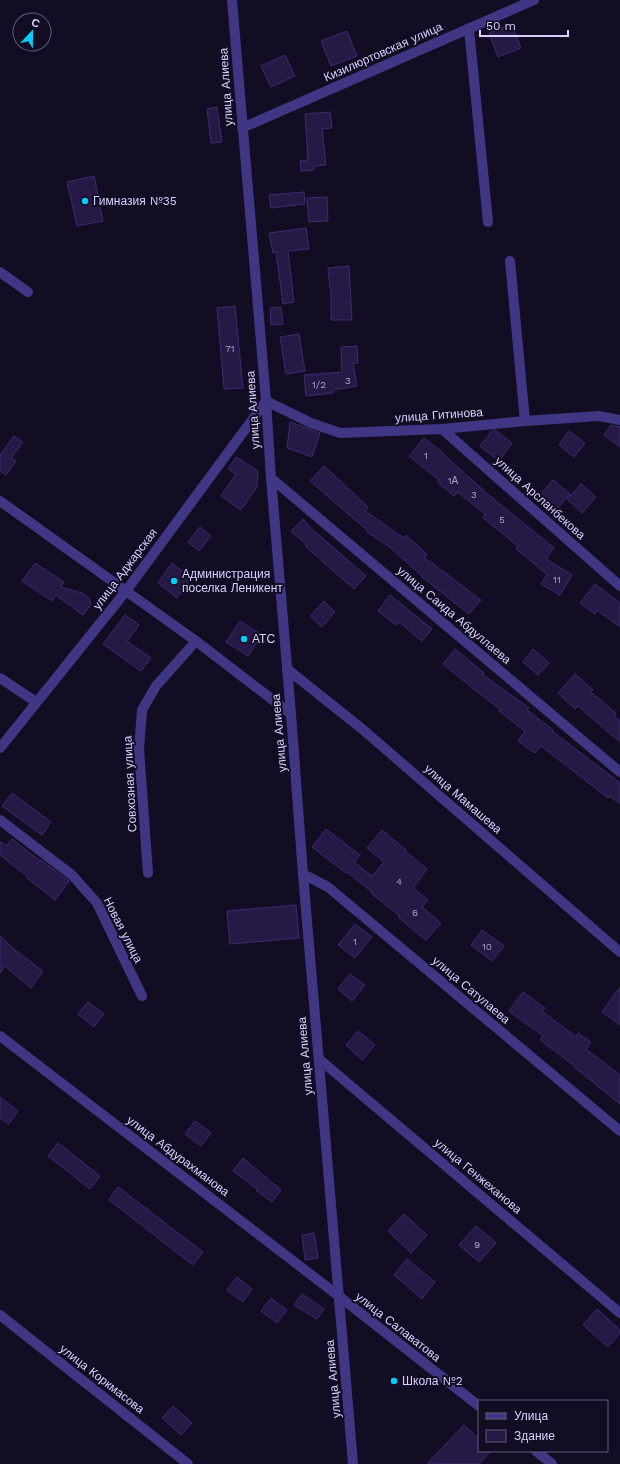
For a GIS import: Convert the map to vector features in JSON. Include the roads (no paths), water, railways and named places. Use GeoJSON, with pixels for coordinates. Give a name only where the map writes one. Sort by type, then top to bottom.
{"type":"FeatureCollection","features":[{"type":"Feature","properties":{"kind":"street","name":"улица Алиева"},"geometry":{"type":"LineString","coordinates":[[232,0],[266,401],[270,478],[291,714],[318,1059],[340,1297],[353,1464]]}},
{"type":"Feature","properties":{"kind":"street","name":"Кизилюртовская улица"},"geometry":{"type":"LineString","coordinates":[[242,128],[534,0]]}},
{"type":"Feature","properties":{"kind":"street"},"geometry":{"type":"LineString","coordinates":[[469,29],[488,222]]}},
{"type":"Feature","properties":{"kind":"street"},"geometry":{"type":"LineString","coordinates":[[510,261],[525,421]]}},
{"type":"Feature","properties":{"kind":"street"},"geometry":{"type":"LineString","coordinates":[[0,272],[28,292]]}},
{"type":"Feature","properties":{"kind":"street","name":"улица Гитинова"},"geometry":{"type":"LineString","coordinates":[[266,401],[311,423],[340,433],[442,429],[599,416],[620,420]]}},
{"type":"Feature","properties":{"kind":"street","name":"улица Аджарская"},"geometry":{"type":"LineString","coordinates":[[0,748],[126,591],[266,401]]}},
{"type":"Feature","properties":{"kind":"street","name":"улица Арсланбекова"},"geometry":{"type":"LineString","coordinates":[[442,429],[620,586]]}},
{"type":"Feature","properties":{"kind":"street","name":"улица Саида Абдуллаева"},"geometry":{"type":"LineString","coordinates":[[270,478],[620,772]]}},
{"type":"Feature","properties":{"kind":"street"},"geometry":{"type":"LineString","coordinates":[[0,501],[196,642],[291,714]]}},
{"type":"Feature","properties":{"kind":"street","name":"Совхозная улица"},"geometry":{"type":"LineString","coordinates":[[148,873],[139,749],[142,710],[156,686],[196,642]]}},
{"type":"Feature","properties":{"kind":"street","name":"улица Мамашева"},"geometry":{"type":"LineString","coordinates":[[287,669],[361,728],[620,952]]}},
{"type":"Feature","properties":{"kind":"street"},"geometry":{"type":"LineString","coordinates":[[0,678],[36,702]]}},
{"type":"Feature","properties":{"kind":"street","name":"Новая улица"},"geometry":{"type":"LineString","coordinates":[[0,820],[72,875],[97,903],[142,996]]}},
{"type":"Feature","properties":{"kind":"street","name":"улица Сатулаева"},"geometry":{"type":"LineString","coordinates":[[303,874],[328,887],[620,1131]]}},
{"type":"Feature","properties":{"kind":"street","name":"улица Абдурахманова"},"geometry":{"type":"LineString","coordinates":[[0,1036],[340,1297]]}},
{"type":"Feature","properties":{"kind":"street","name":"улица Генжеханова"},"geometry":{"type":"LineString","coordinates":[[318,1059],[620,1313]]}},
{"type":"Feature","properties":{"kind":"street","name":"улица Салаватова"},"geometry":{"type":"LineString","coordinates":[[340,1297],[478,1405]]}},
{"type":"Feature","properties":{"kind":"street","name":"улица Коркмасова"},"geometry":{"type":"LineString","coordinates":[[0,1315],[188,1464]]}},
{"type":"Feature","properties":{"kind":"street"},"geometry":{"type":"LineString","coordinates":[[537,1452],[552,1464]]}},
{"type":"Feature","properties":{"kind":"place","name":"Гимназия №35"},"geometry":{"type":"Point","coordinates":[85,201]}},
{"type":"Feature","properties":{"kind":"place","name":"Администрация поселка Леникент"},"geometry":{"type":"Point","coordinates":[174,581]}},
{"type":"Feature","properties":{"kind":"place","name":"АТС"},"geometry":{"type":"Point","coordinates":[244,639]}},
{"type":"Feature","properties":{"kind":"place","name":"Школа №2"},"geometry":{"type":"Point","coordinates":[394,1381]}}]}
